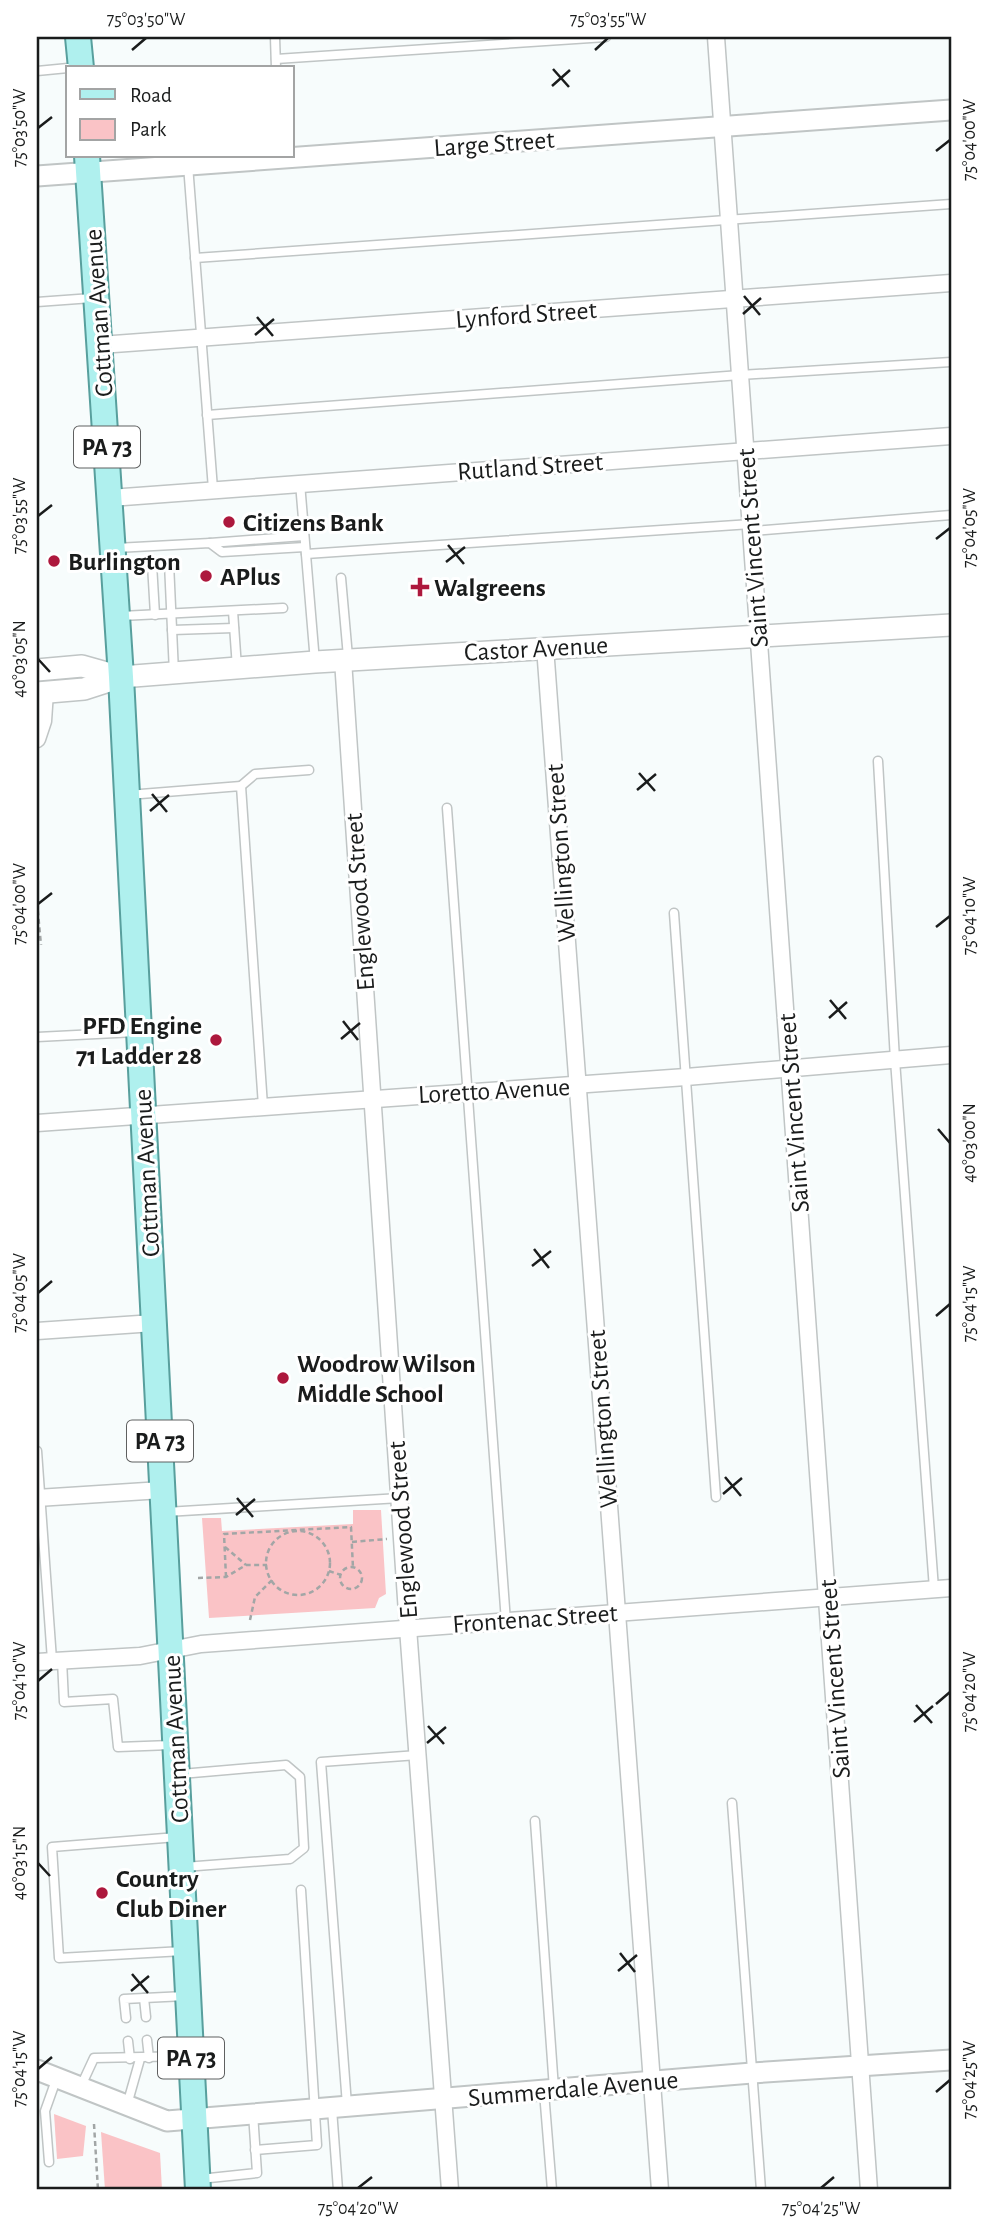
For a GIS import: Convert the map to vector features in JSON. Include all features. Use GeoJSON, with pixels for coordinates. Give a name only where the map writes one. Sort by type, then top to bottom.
{"type":"FeatureCollection","features":[{"type":"Feature","properties":{"kind":"main road"},"geometry":{"type":"LineString","coordinates":[[75,66],[78,37]]}},
{"type":"Feature","properties":{"kind":"main road","name":"Cottman Avenue"},"geometry":{"type":"LineString","coordinates":[[87,164],[98,297],[121,677],[198,2185]]}},
{"type":"Feature","properties":{"kind":"main road","name":"Castor Avenue"},"geometry":{"type":"LineString","coordinates":[[41,692],[84,689],[121,677],[315,662],[951,625]]}},
{"type":"Feature","properties":{"kind":"main road","name":"Castor Avenue"},"geometry":{"type":"LineString","coordinates":[[37,670],[82,666],[121,677]]}},
{"type":"Feature","properties":{"kind":"street","name":"Saint Vincent Street"},"geometry":{"type":"LineString","coordinates":[[716,37],[869,2190]]}},
{"type":"Feature","properties":{"kind":"street","name":"Large Street"},"geometry":{"type":"LineString","coordinates":[[294,156],[951,110]]}},
{"type":"Feature","properties":{"kind":"street","name":"Large Street"},"geometry":{"type":"LineString","coordinates":[[37,176],[87,164],[260,158]]}},
{"type":"Feature","properties":{"kind":"street","name":"Lynford Street"},"geometry":{"type":"LineString","coordinates":[[100,345],[951,283]]}},
{"type":"Feature","properties":{"kind":"street","name":"Rutland Street"},"geometry":{"type":"LineString","coordinates":[[110,498],[951,436]]}},
{"type":"Feature","properties":{"kind":"street","name":"Wellington Street"},"geometry":{"type":"LineString","coordinates":[[545,647],[660,2190]]}},
{"type":"Feature","properties":{"kind":"street","name":"Englewood Street"},"geometry":{"type":"LineString","coordinates":[[346,660],[371,1098],[450,2190]]}},
{"type":"Feature","properties":{"kind":"street"},"geometry":{"type":"LineString","coordinates":[[37,739],[43,722],[41,692]]}},
{"type":"Feature","properties":{"kind":"street","name":"Loretto Avenue"},"geometry":{"type":"LineString","coordinates":[[37,1123],[686,1077],[951,1055]]}},
{"type":"Feature","properties":{"kind":"street"},"geometry":{"type":"LineString","coordinates":[[37,1331],[154,1323]]}},
{"type":"Feature","properties":{"kind":"street"},"geometry":{"type":"LineString","coordinates":[[39,1498],[163,1501]]}},
{"type":"Feature","properties":{"kind":"street","name":"Frontenac Street"},"geometry":{"type":"LineString","coordinates":[[51,1661],[140,1656],[201,1644],[951,1588]]}},
{"type":"Feature","properties":{"kind":"street","name":"Summerdale Avenue"},"geometry":{"type":"LineString","coordinates":[[37,2070],[167,2121],[752,2073],[861,2068],[951,2060]]}},
{"type":"Feature","properties":{"kind":"lane"},"geometry":{"type":"LineString","coordinates":[[275,37],[276,64],[607,37]]}},
{"type":"Feature","properties":{"kind":"lane"},"geometry":{"type":"LineString","coordinates":[[37,71],[66,69]]}},
{"type":"Feature","properties":{"kind":"lane"},"geometry":{"type":"LineString","coordinates":[[199,161],[195,258],[214,489]]}},
{"type":"Feature","properties":{"kind":"lane"},"geometry":{"type":"LineString","coordinates":[[195,258],[951,204]]}},
{"type":"Feature","properties":{"kind":"lane"},"geometry":{"type":"LineString","coordinates":[[37,302],[98,297]]}},
{"type":"Feature","properties":{"kind":"lane"},"geometry":{"type":"LineString","coordinates":[[208,415],[740,374],[951,362]]}},
{"type":"Feature","properties":{"kind":"lane"},"geometry":{"type":"LineString","coordinates":[[299,482],[315,662]]}},
{"type":"Feature","properties":{"kind":"lane"},"geometry":{"type":"LineString","coordinates":[[210,543],[222,552],[306,551],[951,515]]}},
{"type":"Feature","properties":{"kind":"lane"},"geometry":{"type":"LineString","coordinates":[[114,557],[210,543],[304,536]]}},
{"type":"Feature","properties":{"kind":"lane"},"geometry":{"type":"LineString","coordinates":[[114,557],[152,564],[169,563],[174,673]]}},
{"type":"Feature","properties":{"kind":"lane"},"geometry":{"type":"LineString","coordinates":[[152,564],[155,615]]}},
{"type":"Feature","properties":{"kind":"lane"},"geometry":{"type":"LineString","coordinates":[[341,578],[346,660]]}},
{"type":"Feature","properties":{"kind":"lane"},"geometry":{"type":"LineString","coordinates":[[117,617],[283,608]]}},
{"type":"Feature","properties":{"kind":"lane"},"geometry":{"type":"LineString","coordinates":[[233,611],[237,668]]}},
{"type":"Feature","properties":{"kind":"lane"},"geometry":{"type":"LineString","coordinates":[[172,630],[234,628]]}},
{"type":"Feature","properties":{"kind":"lane"},"geometry":{"type":"LineString","coordinates":[[878,761],[895,1060],[934,1589]]}},
{"type":"Feature","properties":{"kind":"lane"},"geometry":{"type":"LineString","coordinates":[[127,795],[241,786],[255,774],[309,770]]}},
{"type":"Feature","properties":{"kind":"lane"},"geometry":{"type":"LineString","coordinates":[[241,786],[263,1106]]}},
{"type":"Feature","properties":{"kind":"lane"},"geometry":{"type":"LineString","coordinates":[[447,808],[506,1622]]}},
{"type":"Feature","properties":{"kind":"lane"},"geometry":{"type":"LineString","coordinates":[[674,913],[716,1497]]}},
{"type":"Feature","properties":{"kind":"lane"},"geometry":{"type":"LineString","coordinates":[[37,1037],[139,1032]]}},
{"type":"Feature","properties":{"kind":"lane"},"geometry":{"type":"LineString","coordinates":[[37,1320],[37,1331]]}},
{"type":"Feature","properties":{"kind":"lane"},"geometry":{"type":"LineString","coordinates":[[37,1451],[41,1581],[51,1661],[64,1702],[113,1699],[118,1747],[174,1745]]}},
{"type":"Feature","properties":{"kind":"lane"},"geometry":{"type":"LineString","coordinates":[[163,1501],[400,1498]]}},
{"type":"Feature","properties":{"kind":"lane"},"geometry":{"type":"LineString","coordinates":[[338,2190],[331,2106],[321,1762],[419,1755]]}},
{"type":"Feature","properties":{"kind":"lane"},"geometry":{"type":"LineString","coordinates":[[177,1774],[286,1765],[300,1777],[304,1848],[290,1859],[181,1867]]}},
{"type":"Feature","properties":{"kind":"lane"},"geometry":{"type":"LineString","coordinates":[[732,1803],[761,2190]]}},
{"type":"Feature","properties":{"kind":"lane"},"geometry":{"type":"LineString","coordinates":[[535,1821],[552,2190]]}},
{"type":"Feature","properties":{"kind":"lane"},"geometry":{"type":"LineString","coordinates":[[180,1837],[52,1847],[59,1958],[186,1951]]}},
{"type":"Feature","properties":{"kind":"lane"},"geometry":{"type":"LineString","coordinates":[[255,2150],[317,2145],[331,2106],[300,1890]]}},
{"type":"Feature","properties":{"kind":"lane"},"geometry":{"type":"LineString","coordinates":[[126,2018],[124,1998],[188,1996]]}},
{"type":"Feature","properties":{"kind":"lane"},"geometry":{"type":"LineString","coordinates":[[144,1998],[145,2017]]}},
{"type":"Feature","properties":{"kind":"lane"},"geometry":{"type":"LineString","coordinates":[[127,2105],[147,2040]]}},
{"type":"Feature","properties":{"kind":"lane"},"geometry":{"type":"LineString","coordinates":[[128,2042],[139,2059]]}},
{"type":"Feature","properties":{"kind":"lane"},"geometry":{"type":"LineString","coordinates":[[81,2086],[94,2058],[191,2056]]}},
{"type":"Feature","properties":{"kind":"lane"},"geometry":{"type":"LineString","coordinates":[[49,2162],[45,2111],[57,2077]]}},
{"type":"Feature","properties":{"kind":"lane"},"geometry":{"type":"LineString","coordinates":[[198,2185],[257,2173],[253,2112]]}},
{"type":"Feature","properties":{"kind":"path"},"geometry":{"type":"LineString","coordinates":[[37,902],[41,945]]}},
{"type":"Feature","properties":{"kind":"path"},"geometry":{"type":"LineString","coordinates":[[226,1577],[224,1534],[351,1527],[353,1568],[362,1577],[356,1588],[343,1585],[341,1575]]}},
{"type":"Feature","properties":{"kind":"path"},"geometry":{"type":"LineString","coordinates":[[295,1531],[311,1534],[320,1540],[330,1557],[329,1571],[321,1585],[304,1594],[284,1591],[272,1580],[267,1565],[272,1545],[280,1537],[295,1531]]}},
{"type":"Feature","properties":{"kind":"path"},"geometry":{"type":"LineString","coordinates":[[352,1542],[387,1539]]}},
{"type":"Feature","properties":{"kind":"path"},"geometry":{"type":"LineString","coordinates":[[225,1547],[246,1565]]}},
{"type":"Feature","properties":{"kind":"path"},"geometry":{"type":"LineString","coordinates":[[198,1578],[226,1577],[246,1565],[267,1565]]}},
{"type":"Feature","properties":{"kind":"path"},"geometry":{"type":"LineString","coordinates":[[341,1575],[346,1569],[353,1568]]}},
{"type":"Feature","properties":{"kind":"path"},"geometry":{"type":"LineString","coordinates":[[329,1571],[341,1575]]}},
{"type":"Feature","properties":{"kind":"path"},"geometry":{"type":"LineString","coordinates":[[250,1620],[255,1597],[272,1580]]}},
{"type":"Feature","properties":{"kind":"path"},"geometry":{"type":"LineString","coordinates":[[94,2124],[98,2190]]}},
{"type":"Feature","properties":{"kind":"green space"},"geometry":{"type":"Polygon","coordinates":[[[353,1510],[381,1510],[386,1594],[379,1598],[375,1608],[209,1618],[202,1518],[221,1518],[222,1531],[353,1524],[353,1510]]]}},
{"type":"Feature","properties":{"kind":"green space"},"geometry":{"type":"Polygon","coordinates":[[[54,2114],[86,2126],[83,2156],[57,2159],[54,2114]]]}},
{"type":"Feature","properties":{"kind":"green space"},"geometry":{"type":"Polygon","coordinates":[[[101,2132],[160,2153],[162,2190],[105,2190],[101,2132]]]}},
{"type":"Feature","properties":{"kind":"place","name":"Citizens Bank"},"geometry":{"type":"Point","coordinates":[229,522]}},
{"type":"Feature","properties":{"kind":"place","name":"Burlington"},"geometry":{"type":"Point","coordinates":[54,561]}},
{"type":"Feature","properties":{"kind":"place","name":"APlus"},"geometry":{"type":"Point","coordinates":[206,576]}},
{"type":"Feature","properties":{"kind":"place","name":"Walgreens"},"geometry":{"type":"Point","coordinates":[420,587]}},
{"type":"Feature","properties":{"kind":"place","name":"PFD Engine 71 Ladder 28"},"geometry":{"type":"Point","coordinates":[216,1040]}},
{"type":"Feature","properties":{"kind":"place","name":"Woodrow Wilson Middle School"},"geometry":{"type":"Point","coordinates":[283,1378]}},
{"type":"Feature","properties":{"kind":"place","name":"Country Club Diner"},"geometry":{"type":"Point","coordinates":[102,1893]}}]}
